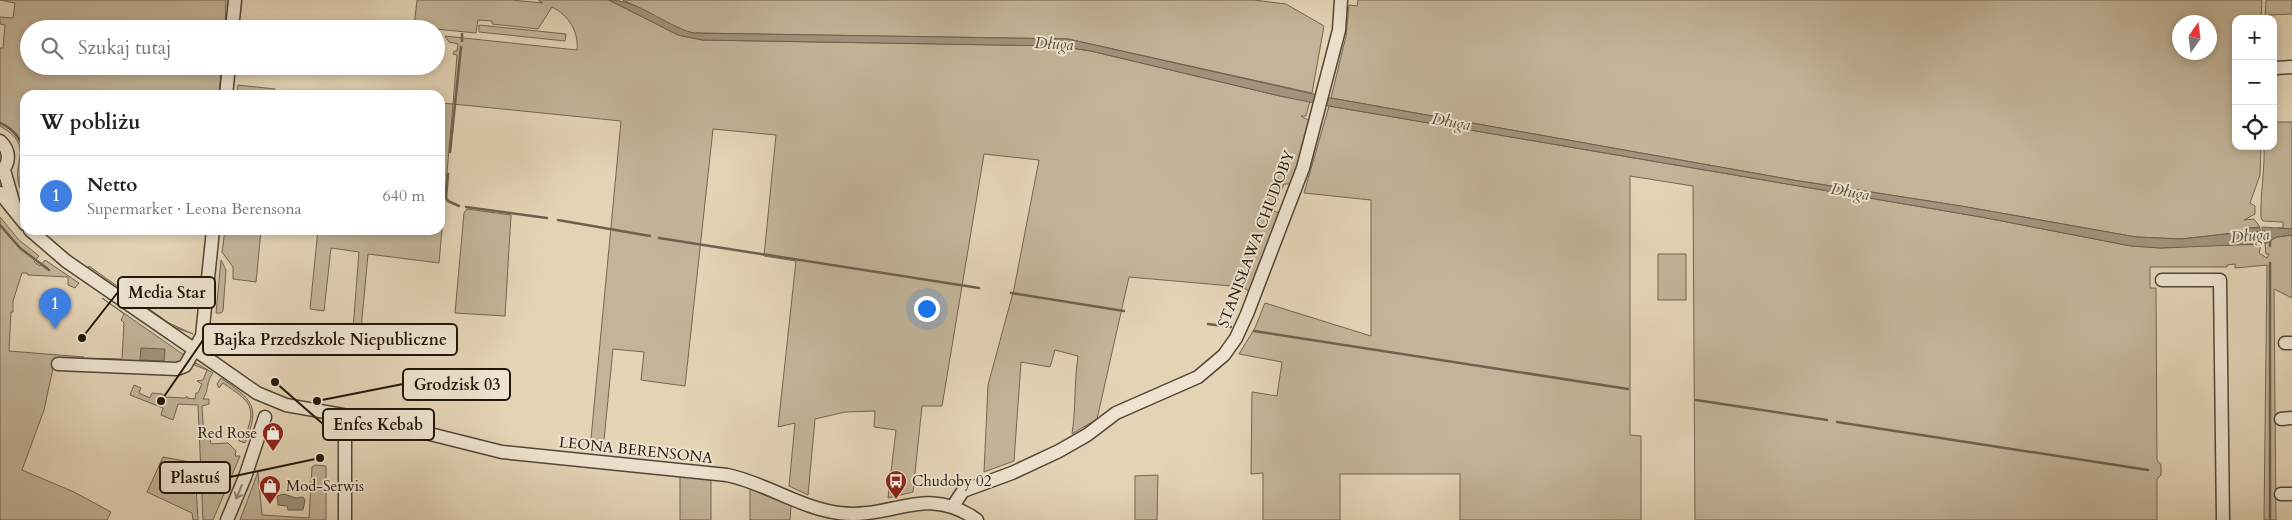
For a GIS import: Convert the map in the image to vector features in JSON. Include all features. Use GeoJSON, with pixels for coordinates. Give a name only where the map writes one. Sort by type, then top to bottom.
{"type":"FeatureCollection","features":[{"type":"Feature","properties":{"kind":"street"},"geometry":{"type":"LineString","coordinates":[[233,20],[235,0]]}},
{"type":"Feature","properties":{"kind":"street","name":"STANISŁAWA CHUDOBY"},"geometry":{"type":"LineString","coordinates":[[953,506],[963,491],[1012,473],[1059,451],[1087,435],[1116,413],[1198,377],[1224,355],[1236,338],[1255,296],[1303,168],[1339,30],[1341,0]]}},
{"type":"Feature","properties":{"kind":"street"},"geometry":{"type":"LineString","coordinates":[[2277,68],[2292,67]]}},
{"type":"Feature","properties":{"kind":"street"},"geometry":{"type":"LineString","coordinates":[[227,90],[228,75]]}},
{"type":"Feature","properties":{"kind":"street"},"geometry":{"type":"LineString","coordinates":[[0,141],[8,152],[8,161],[2,171],[16,212]]}},
{"type":"Feature","properties":{"kind":"street"},"geometry":{"type":"LineString","coordinates":[[0,193],[20,217]]}},
{"type":"Feature","properties":{"kind":"street","name":"LEONA BERENSONA"},"geometry":{"type":"LineString","coordinates":[[36,235],[62,258],[257,393],[286,405],[345,417],[382,422],[502,452],[736,477],[810,505],[841,514],[874,512],[930,502],[953,506],[977,520]]}},
{"type":"Feature","properties":{"kind":"street"},"geometry":{"type":"LineString","coordinates":[[58,364],[177,369],[185,366],[195,350],[203,331],[213,235]]}},
{"type":"Feature","properties":{"kind":"street"},"geometry":{"type":"LineString","coordinates":[[2162,280],[2220,280],[2223,520]]}},
{"type":"Feature","properties":{"kind":"street"},"geometry":{"type":"LineString","coordinates":[[227,520],[245,477],[265,417],[257,393]]}},
{"type":"Feature","properties":{"kind":"street"},"geometry":{"type":"LineString","coordinates":[[265,417],[286,405]]}},
{"type":"Feature","properties":{"kind":"street"},"geometry":{"type":"LineString","coordinates":[[345,417],[345,520]]}},
{"type":"Feature","properties":{"kind":"shaded area"},"geometry":{"type":"Polygon","coordinates":[[[0,0],[226,0],[225,20],[20,20],[20,75],[221,75],[219,90],[20,90],[20,148],[11,134],[0,126],[0,48],[3,48],[5,25],[0,24],[0,17],[13,18],[15,3],[0,0]]]}},
{"type":"Feature","properties":{"kind":"shaded area"},"geometry":{"type":"Polygon","coordinates":[[[417,0],[512,0],[543,3],[538,0],[609,0],[678,35],[702,40],[1058,46],[1091,51],[1280,96],[1310,101],[1306,116],[1301,116],[1310,121],[1291,184],[1284,184],[1273,211],[1280,213],[1250,292],[1243,287],[1129,277],[1097,419],[1072,434],[1078,356],[1055,350],[1050,367],[1021,362],[1014,461],[984,472],[988,385],[1014,289],[1039,160],[984,154],[942,406],[922,406],[913,492],[888,498],[896,430],[874,427],[875,411],[845,412],[815,419],[808,495],[789,486],[795,423],[778,427],[796,261],[764,256],[776,135],[713,129],[685,386],[641,380],[644,352],[613,349],[603,450],[590,449],[621,121],[453,104],[457,55],[453,54],[454,51],[457,51],[458,44],[449,42],[445,36],[577,50],[576,36],[571,24],[563,14],[552,7],[538,29],[492,24],[492,21],[478,20],[476,33],[445,30],[445,20],[415,20],[417,0]]]}},
{"type":"Feature","properties":{"kind":"shaded area"},"geometry":{"type":"Polygon","coordinates":[[[623,0],[1254,0],[1286,4],[1324,26],[1312,93],[1068,39],[693,33],[682,30],[623,0]]]}},
{"type":"Feature","properties":{"kind":"shaded area"},"geometry":{"type":"Polygon","coordinates":[[[1358,0],[2262,0],[2261,15],[2232,15],[2232,150],[2261,150],[2260,175],[2250,203],[2255,206],[2255,214],[2244,220],[2254,219],[2260,227],[2248,228],[2244,232],[2181,239],[2136,237],[1961,206],[1793,180],[1331,98],[1346,36],[1349,5],[1357,6],[1358,0]]]}},
{"type":"Feature","properties":{"kind":"shaded area"},"geometry":{"type":"Polygon","coordinates":[[[2266,0],[2292,0],[2292,14],[2265,15],[2266,0]]]}},
{"type":"Feature","properties":{"kind":"shaded area"},"geometry":{"type":"Polygon","coordinates":[[[479,25],[566,34],[565,41],[479,32],[479,25]]]}},
{"type":"Feature","properties":{"kind":"shaded area"},"geometry":{"type":"Polygon","coordinates":[[[238,85],[275,89],[275,90],[238,90],[238,85]]]}},
{"type":"Feature","properties":{"kind":"shaded area"},"geometry":{"type":"Polygon","coordinates":[[[445,103],[453,104],[445,195],[445,103]]]}},
{"type":"Feature","properties":{"kind":"shaded area"},"geometry":{"type":"Polygon","coordinates":[[[1329,106],[1981,217],[2131,246],[2161,248],[2226,244],[2261,245],[2259,253],[2267,258],[2269,254],[2266,254],[2265,244],[2277,237],[2292,235],[2292,298],[2274,289],[2276,520],[2264,520],[2267,265],[2235,268],[2235,264],[2227,265],[2227,267],[2150,267],[2150,288],[2156,288],[2157,460],[2161,465],[2161,475],[2157,479],[2157,520],[1695,520],[1693,186],[1630,176],[1630,435],[1641,436],[1641,520],[1460,520],[1460,474],[1340,474],[1340,520],[1263,520],[1263,473],[1251,474],[1252,392],[1277,396],[1282,362],[1239,354],[1255,328],[1265,303],[1371,336],[1371,200],[1304,193],[1329,106]]]}},
{"type":"Feature","properties":{"kind":"shaded area"},"geometry":{"type":"Polygon","coordinates":[[[2277,122],[2292,122],[2292,229],[2277,228],[2283,228],[2283,222],[2263,221],[2261,218],[2264,150],[2277,150],[2277,122]]]}},
{"type":"Feature","properties":{"kind":"shaded area"},"geometry":{"type":"Polygon","coordinates":[[[20,155],[20,188],[18,179],[20,155]]]}},
{"type":"Feature","properties":{"kind":"shaded area"},"geometry":{"type":"Polygon","coordinates":[[[467,209],[511,215],[505,316],[455,313],[464,213],[467,209]]]}},
{"type":"Feature","properties":{"kind":"shaded area"},"geometry":{"type":"Polygon","coordinates":[[[0,217],[19,240],[39,256],[34,262],[40,266],[45,260],[79,283],[75,288],[68,285],[68,277],[22,273],[13,301],[9,351],[84,357],[84,360],[55,359],[44,410],[22,470],[74,492],[111,512],[107,520],[0,520],[0,217]]]}},
{"type":"Feature","properties":{"kind":"shaded area"},"geometry":{"type":"Polygon","coordinates":[[[224,235],[261,235],[256,282],[233,279],[233,267],[222,252],[224,235]]]}},
{"type":"Feature","properties":{"kind":"shaded area"},"geometry":{"type":"Polygon","coordinates":[[[317,235],[441,235],[439,263],[368,254],[361,330],[353,329],[359,252],[331,248],[324,311],[310,309],[317,235]]]}},
{"type":"Feature","properties":{"kind":"shaded area"},"geometry":{"type":"Polygon","coordinates":[[[1658,254],[1686,254],[1686,300],[1658,300],[1658,254]]]}},
{"type":"Feature","properties":{"kind":"shaded area"},"geometry":{"type":"Polygon","coordinates":[[[221,260],[226,270],[223,311],[216,313],[221,260]]]}},
{"type":"Feature","properties":{"kind":"shaded area"},"geometry":{"type":"Polygon","coordinates":[[[89,266],[169,323],[193,334],[171,326],[88,268],[89,266]]]}},
{"type":"Feature","properties":{"kind":"shaded area"},"geometry":{"type":"Polygon","coordinates":[[[102,298],[184,355],[180,364],[86,360],[86,358],[122,359],[124,323],[121,320],[124,314],[102,298]]]}},
{"type":"Feature","properties":{"kind":"shaded area"},"geometry":{"type":"Polygon","coordinates":[[[196,363],[213,373],[203,399],[209,399],[209,404],[202,406],[204,439],[210,439],[211,444],[228,443],[236,451],[235,456],[240,456],[213,520],[203,520],[198,405],[178,404],[173,420],[161,415],[163,408],[130,395],[134,385],[141,388],[139,393],[150,398],[152,393],[163,394],[163,397],[185,398],[187,396],[187,398],[195,399],[196,393],[198,393],[202,384],[197,381],[203,380],[207,370],[194,365],[196,363]]]}},
{"type":"Feature","properties":{"kind":"shaded area"},"geometry":{"type":"Polygon","coordinates":[[[221,378],[240,392],[251,404],[252,420],[245,443],[239,441],[238,438],[244,439],[248,428],[251,411],[249,405],[240,395],[223,383],[219,388],[217,384],[221,378]]]}},
{"type":"Feature","properties":{"kind":"shaded area"},"geometry":{"type":"Polygon","coordinates":[[[163,457],[190,462],[195,466],[198,520],[193,520],[192,513],[147,492],[163,457]]]}},
{"type":"Feature","properties":{"kind":"shaded area"},"geometry":{"type":"Polygon","coordinates":[[[315,465],[326,466],[326,520],[240,520],[258,472],[262,515],[309,518],[312,467],[315,465]]]}},
{"type":"Feature","properties":{"kind":"shaded area"},"geometry":{"type":"Polygon","coordinates":[[[1158,475],[1157,520],[1135,520],[1135,476],[1158,475]]]}},
{"type":"Feature","properties":{"kind":"shaded area"},"geometry":{"type":"Polygon","coordinates":[[[680,476],[711,480],[711,520],[680,520],[680,476]]]}},
{"type":"Feature","properties":{"kind":"shaded area"},"geometry":{"type":"Polygon","coordinates":[[[750,489],[791,506],[790,520],[750,520],[750,489]]]}},
{"type":"Feature","properties":{"kind":"water","name":"Długa"},"geometry":{"type":"Polygon","coordinates":[[[609,0],[631,4],[693,33],[1068,39],[1331,98],[1793,180],[1961,206],[2136,237],[2181,239],[2244,232],[2248,228],[2260,228],[2260,231],[2256,232],[2260,232],[2261,239],[2257,240],[2261,240],[2261,244],[2161,248],[2131,246],[1981,217],[1329,106],[1091,51],[1058,46],[702,40],[678,35],[609,0]]]}},
{"type":"Feature","properties":{"kind":"water"},"geometry":{"type":"Polygon","coordinates":[[[2262,227],[2292,229],[2292,235],[2277,237],[2263,244],[2262,227]]]}},
{"type":"Feature","properties":{"kind":"water"},"geometry":{"type":"Polygon","coordinates":[[[141,348],[165,349],[164,361],[140,360],[141,348]]]}},
{"type":"Feature","properties":{"kind":"water"},"geometry":{"type":"Polygon","coordinates":[[[284,494],[296,498],[303,497],[305,500],[303,510],[288,510],[287,506],[278,505],[277,496],[284,494]]]}},
{"type":"Feature","properties":{"kind":"waterway"},"geometry":{"type":"LineString","coordinates":[[462,34],[462,41]]}},
{"type":"Feature","properties":{"kind":"waterway"},"geometry":{"type":"LineString","coordinates":[[450,152],[461,47]]}},
{"type":"Feature","properties":{"kind":"waterway"},"geometry":{"type":"LineString","coordinates":[[0,123],[11,130],[20,140]]}},
{"type":"Feature","properties":{"kind":"waterway"},"geometry":{"type":"LineString","coordinates":[[448,174],[446,198],[448,201],[459,206]]}},
{"type":"Feature","properties":{"kind":"waterway"},"geometry":{"type":"LineString","coordinates":[[466,207],[547,218]]}},
{"type":"Feature","properties":{"kind":"waterway"},"geometry":{"type":"LineString","coordinates":[[558,220],[650,236]]}},
{"type":"Feature","properties":{"kind":"waterway"},"geometry":{"type":"LineString","coordinates":[[0,225],[20,248],[49,270]]}},
{"type":"Feature","properties":{"kind":"waterway"},"geometry":{"type":"LineString","coordinates":[[659,238],[979,288]]}},
{"type":"Feature","properties":{"kind":"waterway","name":"Długa"},"geometry":{"type":"LineString","coordinates":[[2270,238],[2270,246]]}},
{"type":"Feature","properties":{"kind":"waterway"},"geometry":{"type":"LineString","coordinates":[[2270,263],[2270,520]]}},
{"type":"Feature","properties":{"kind":"waterway"},"geometry":{"type":"LineString","coordinates":[[1011,293],[1124,311]]}},
{"type":"Feature","properties":{"kind":"waterway"},"geometry":{"type":"LineString","coordinates":[[1208,324],[1231,327]]}},
{"type":"Feature","properties":{"kind":"waterway"},"geometry":{"type":"LineString","coordinates":[[1254,331],[1628,389]]}},
{"type":"Feature","properties":{"kind":"waterway"},"geometry":{"type":"LineString","coordinates":[[1696,400],[1827,420]]}},
{"type":"Feature","properties":{"kind":"waterway"},"geometry":{"type":"LineString","coordinates":[[1837,422],[2148,470]]}},
{"type":"Feature","properties":{"kind":"place","name":"Netto"},"geometry":{"type":"Point","coordinates":[55,329]}},
{"type":"Feature","properties":{"kind":"place","name":"Media Star"},"geometry":{"type":"Point","coordinates":[82,338]}},
{"type":"Feature","properties":{"kind":"place","name":"Enfes Kebab"},"geometry":{"type":"Point","coordinates":[275,382]}},
{"type":"Feature","properties":{"kind":"place","name":"Bajka Przedszkole Niepubliczne"},"geometry":{"type":"Point","coordinates":[161,401]}},
{"type":"Feature","properties":{"kind":"place","name":"Grodzisk 03"},"geometry":{"type":"Point","coordinates":[317,401]}},
{"type":"Feature","properties":{"kind":"place","name":"Red Rose"},"geometry":{"type":"Point","coordinates":[273,452]}},
{"type":"Feature","properties":{"kind":"place","name":"Plastuś"},"geometry":{"type":"Point","coordinates":[320,458]}},
{"type":"Feature","properties":{"kind":"place","name":"Chudoby 02"},"geometry":{"type":"Point","coordinates":[896,500]}},
{"type":"Feature","properties":{"kind":"place","name":"Mod-Serwis"},"geometry":{"type":"Point","coordinates":[270,505]}}]}
